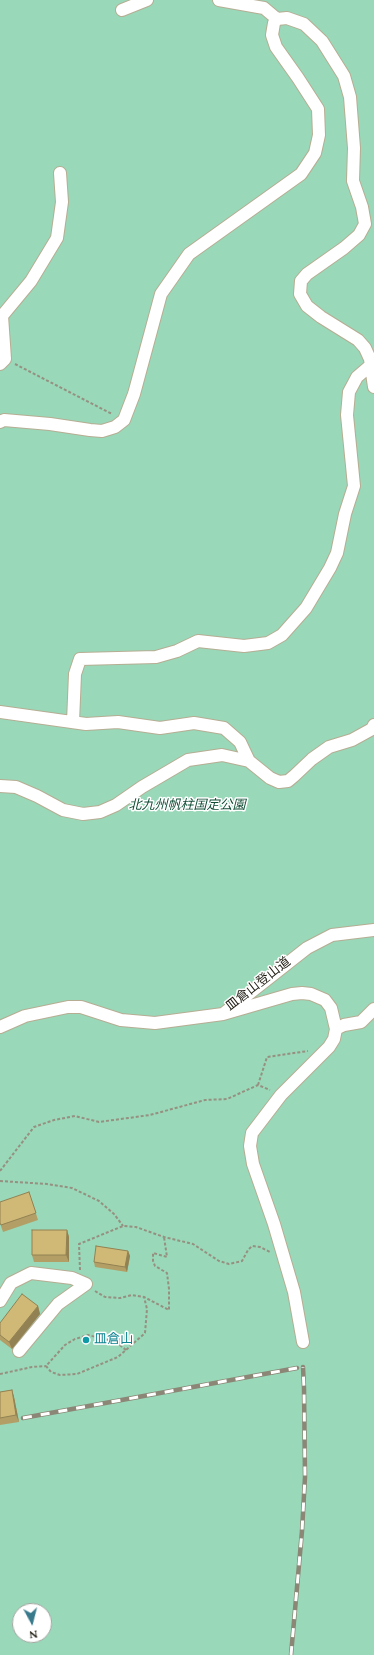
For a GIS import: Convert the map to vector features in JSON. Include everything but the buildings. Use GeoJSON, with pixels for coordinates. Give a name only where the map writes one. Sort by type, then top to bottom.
{"type":"FeatureCollection","features":[{"type":"Feature","properties":{"kind":"street"},"geometry":{"type":"LineString","coordinates":[[122,10],[147,0]]}},
{"type":"Feature","properties":{"kind":"street"},"geometry":{"type":"LineString","coordinates":[[219,0],[264,8],[277,19],[287,18],[304,24],[322,41],[344,76],[350,97],[354,148],[353,181],[362,207],[365,224],[359,235],[307,274],[301,281],[300,294],[306,306],[358,340],[365,348],[371,366],[374,387]]}},
{"type":"Feature","properties":{"kind":"street"},"geometry":{"type":"LineString","coordinates":[[0,422],[4,420],[50,424],[102,431],[115,427],[124,420],[134,394],[161,294],[189,254],[301,174],[315,153],[320,135],[318,109],[276,47],[272,35],[274,23],[277,19]]}},
{"type":"Feature","properties":{"kind":"street"},"geometry":{"type":"LineString","coordinates":[[2,361],[2,316],[31,281],[57,238],[62,202],[60,173]]}},
{"type":"Feature","properties":{"kind":"street"},"geometry":{"type":"LineString","coordinates":[[73,722],[75,674],[80,659],[156,657],[177,651],[198,641],[244,646],[268,643],[282,635],[306,608],[330,568],[337,553],[345,514],[354,486],[347,415],[349,392],[357,377],[371,366]]}},
{"type":"Feature","properties":{"kind":"street"},"geometry":{"type":"LineString","coordinates":[[0,712],[86,724],[118,722],[160,728],[194,723],[224,728],[240,742],[248,761]]}},
{"type":"Feature","properties":{"kind":"street"},"geometry":{"type":"LineString","coordinates":[[0,786],[16,787],[63,810],[83,814],[100,812],[116,805],[142,787],[188,760],[222,755],[248,761],[270,778],[279,782],[288,781],[312,759],[329,747],[352,740],[374,726]]}},
{"type":"Feature","properties":{"kind":"street","name":"皿倉山登山道"},"geometry":{"type":"LineString","coordinates":[[0,1027],[25,1016],[74,1007],[81,1007],[121,1020],[155,1023],[223,1014],[307,948],[332,935],[374,930]]}},
{"type":"Feature","properties":{"kind":"street"},"geometry":{"type":"LineString","coordinates":[[223,1014],[292,994],[302,993],[311,994],[326,1000],[331,1008],[336,1029],[334,1039],[329,1047],[281,1095],[252,1134],[250,1146],[253,1164],[274,1224],[294,1292],[303,1342]]}},
{"type":"Feature","properties":{"kind":"street"},"geometry":{"type":"LineString","coordinates":[[336,1029],[344,1025],[361,1022],[374,1008]]}},
{"type":"Feature","properties":{"kind":"street"},"geometry":{"type":"LineString","coordinates":[[0,1301],[11,1283],[31,1273],[72,1278],[86,1284]]}},
{"type":"Feature","properties":{"kind":"street"},"geometry":{"type":"LineString","coordinates":[[19,1350],[58,1304],[86,1284]]}},
{"type":"Feature","properties":{"kind":"path"},"geometry":{"type":"LineString","coordinates":[[2,361],[124,420]]}},
{"type":"Feature","properties":{"kind":"path"},"geometry":{"type":"LineString","coordinates":[[258,1085],[267,1057],[329,1047]]}},
{"type":"Feature","properties":{"kind":"path"},"geometry":{"type":"LineString","coordinates":[[0,1172],[34,1127],[54,1120],[75,1116],[99,1122],[150,1115],[205,1100],[227,1099],[258,1085],[281,1095]]}},
{"type":"Feature","properties":{"kind":"path"},"geometry":{"type":"LineString","coordinates":[[0,1181],[47,1184],[72,1188],[99,1201],[114,1214],[123,1226]]}},
{"type":"Feature","properties":{"kind":"path"},"geometry":{"type":"LineString","coordinates":[[164,1237],[167,1256],[153,1253],[153,1261],[155,1266],[167,1273],[169,1310],[144,1297],[132,1295],[120,1298],[105,1297],[86,1284],[80,1272],[79,1244],[123,1226],[136,1227],[164,1237],[193,1244],[219,1261],[229,1264],[242,1261],[252,1246],[260,1247],[285,1260]]}},
{"type":"Feature","properties":{"kind":"path"},"geometry":{"type":"LineString","coordinates":[[46,1366],[51,1372],[60,1375],[77,1374],[118,1358],[145,1333],[147,1309],[144,1297]]}},
{"type":"Feature","properties":{"kind":"path"},"geometry":{"type":"LineString","coordinates":[[0,1374],[32,1367],[46,1366],[65,1345],[75,1339],[88,1335],[116,1342],[126,1350]]}},
{"type":"Feature","properties":{"kind":"green space","name":"北九州帆柱国定公園"},"geometry":{"type":"Polygon","coordinates":[[[0,0],[374,0],[374,1655],[0,1655],[0,0]]]}},
{"type":"Feature","properties":{"kind":"railway"},"geometry":{"type":"LineString","coordinates":[[291,1655],[302,1531],[305,1477],[303,1367]]}},
{"type":"Feature","properties":{"kind":"railway"},"geometry":{"type":"LineString","coordinates":[[23,1418],[297,1368]]}},
{"type":"Feature","properties":{"kind":"place","name":"皿倉山"},"geometry":{"type":"Point","coordinates":[86,1340]}}]}
